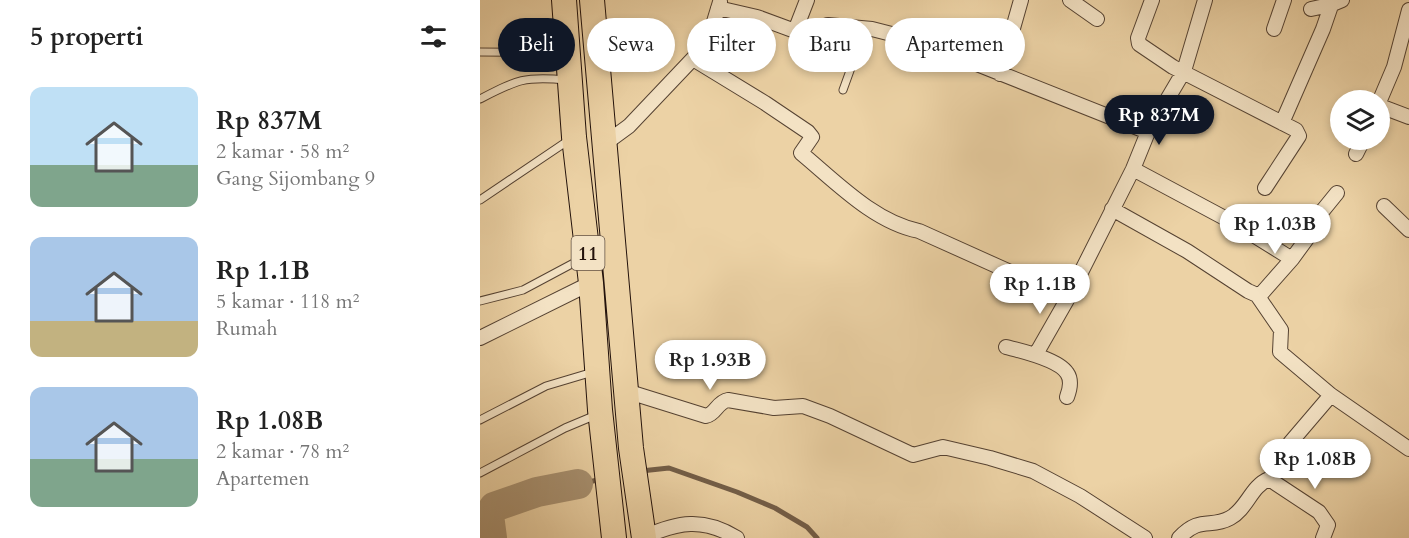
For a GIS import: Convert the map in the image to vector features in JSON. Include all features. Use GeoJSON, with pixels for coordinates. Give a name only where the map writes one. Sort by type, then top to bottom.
{"type":"FeatureCollection","features":[{"type":"Feature","properties":{"kind":"highway","name":"11"},"geometry":{"type":"LineString","coordinates":[[564,0],[565,18]]}},
{"type":"Feature","properties":{"kind":"highway","name":"11"},"geometry":{"type":"LineString","coordinates":[[592,0],[593,18]]}},
{"type":"Feature","properties":{"kind":"highway","name":"11"},"geometry":{"type":"LineString","coordinates":[[569,72],[574,137],[591,283],[604,453],[614,537]]}},
{"type":"Feature","properties":{"kind":"highway","name":"11"},"geometry":{"type":"LineString","coordinates":[[597,72],[631,448],[644,535]]}},
{"type":"Feature","properties":{"kind":"street"},"geometry":{"type":"LineString","coordinates":[[800,18],[807,0]]}},
{"type":"Feature","properties":{"kind":"street"},"geometry":{"type":"LineString","coordinates":[[1000,74],[1021,0]]}},
{"type":"Feature","properties":{"kind":"street"},"geometry":{"type":"LineString","coordinates":[[1070,0],[1097,19]]}},
{"type":"Feature","properties":{"kind":"street"},"geometry":{"type":"LineString","coordinates":[[1152,0],[1138,41],[1173,67],[1296,130],[1299,136],[1265,188]]}},
{"type":"Feature","properties":{"kind":"street"},"geometry":{"type":"LineString","coordinates":[[1036,354],[1068,298],[1133,169],[1148,132],[1184,71],[1205,0]]}},
{"type":"Feature","properties":{"kind":"street"},"geometry":{"type":"LineString","coordinates":[[1274,29],[1284,0]]}},
{"type":"Feature","properties":{"kind":"street"},"geometry":{"type":"LineString","coordinates":[[1282,123],[1335,2]]}},
{"type":"Feature","properties":{"kind":"street"},"geometry":{"type":"LineString","coordinates":[[1311,9],[1335,2]]}},
{"type":"Feature","properties":{"kind":"street"},"geometry":{"type":"LineString","coordinates":[[719,4],[788,28]]}},
{"type":"Feature","properties":{"kind":"street"},"geometry":{"type":"LineString","coordinates":[[1384,90],[1394,68],[1409,10]]}},
{"type":"Feature","properties":{"kind":"street"},"geometry":{"type":"LineString","coordinates":[[873,30],[919,41],[1148,132]]}},
{"type":"Feature","properties":{"kind":"street"},"geometry":{"type":"LineString","coordinates":[[603,145],[629,126],[687,65]]}},
{"type":"Feature","properties":{"kind":"street"},"geometry":{"type":"LineString","coordinates":[[714,72],[808,132],[812,137],[801,153],[878,214],[904,228],[919,231],[1068,298]]}},
{"type":"Feature","properties":{"kind":"street"},"geometry":{"type":"LineString","coordinates":[[1390,110],[1409,117]]}},
{"type":"Feature","properties":{"kind":"street"},"geometry":{"type":"LineString","coordinates":[[1356,154],[1358,150]]}},
{"type":"Feature","properties":{"kind":"street"},"geometry":{"type":"LineString","coordinates":[[1133,169],[1234,223],[1292,259]]}},
{"type":"Feature","properties":{"kind":"street"},"geometry":{"type":"LineString","coordinates":[[1257,295],[1262,293],[1292,259],[1311,233],[1311,225],[1337,193]]}},
{"type":"Feature","properties":{"kind":"street"},"geometry":{"type":"LineString","coordinates":[[1384,206],[1409,230]]}},
{"type":"Feature","properties":{"kind":"street"},"geometry":{"type":"LineString","coordinates":[[1112,209],[1257,295],[1281,330],[1280,352],[1332,395],[1409,449]]}},
{"type":"Feature","properties":{"kind":"street"},"geometry":{"type":"LineString","coordinates":[[480,338],[591,283]]}},
{"type":"Feature","properties":{"kind":"street"},"geometry":{"type":"LineString","coordinates":[[1006,347],[1036,354],[1066,371],[1070,381],[1067,397]]}},
{"type":"Feature","properties":{"kind":"street"},"geometry":{"type":"LineString","coordinates":[[626,391],[706,416],[710,415],[722,401],[728,400],[774,408],[802,406],[830,416],[913,455],[943,447],[990,458],[1033,471],[1080,496],[1145,538]]}},
{"type":"Feature","properties":{"kind":"street"},"geometry":{"type":"LineString","coordinates":[[1290,443],[1332,395]]}},
{"type":"Feature","properties":{"kind":"street"},"geometry":{"type":"LineString","coordinates":[[1179,538],[1193,526],[1230,518],[1245,505],[1259,484],[1269,479],[1323,516],[1328,525],[1323,538]]}},
{"type":"Feature","properties":{"kind":"street"},"geometry":{"type":"LineString","coordinates":[[644,535],[692,523],[724,530],[737,538]]}},
{"type":"Feature","properties":{"kind":"lane"},"geometry":{"type":"LineString","coordinates":[[480,52],[498,52]]}},
{"type":"Feature","properties":{"kind":"lane"},"geometry":{"type":"LineString","coordinates":[[843,90],[850,72]]}},
{"type":"Feature","properties":{"kind":"lane"},"geometry":{"type":"LineString","coordinates":[[480,99],[519,80],[532,77],[570,80]]}},
{"type":"Feature","properties":{"kind":"lane"},"geometry":{"type":"LineString","coordinates":[[480,200],[574,137]]}},
{"type":"Feature","properties":{"kind":"lane"},"geometry":{"type":"LineString","coordinates":[[480,301],[523,290],[588,255]]}},
{"type":"Feature","properties":{"kind":"lane"},"geometry":{"type":"LineString","coordinates":[[480,420],[546,386],[597,371]]}},
{"type":"Feature","properties":{"kind":"lane"},"geometry":{"type":"LineString","coordinates":[[480,473],[565,428],[601,414]]}},
{"type":"Feature","properties":{"kind":"waterway"},"geometry":{"type":"LineString","coordinates":[[641,471],[669,468],[737,492],[775,508],[807,527],[817,538]]}},
{"type":"Feature","properties":{"kind":"waterway"},"geometry":{"type":"LineString","coordinates":[[578,484],[603,479]]}},
{"type":"Feature","properties":{"kind":"waterway"},"geometry":{"type":"LineString","coordinates":[[492,538],[489,515],[494,507],[537,492],[578,484]]}}]}
